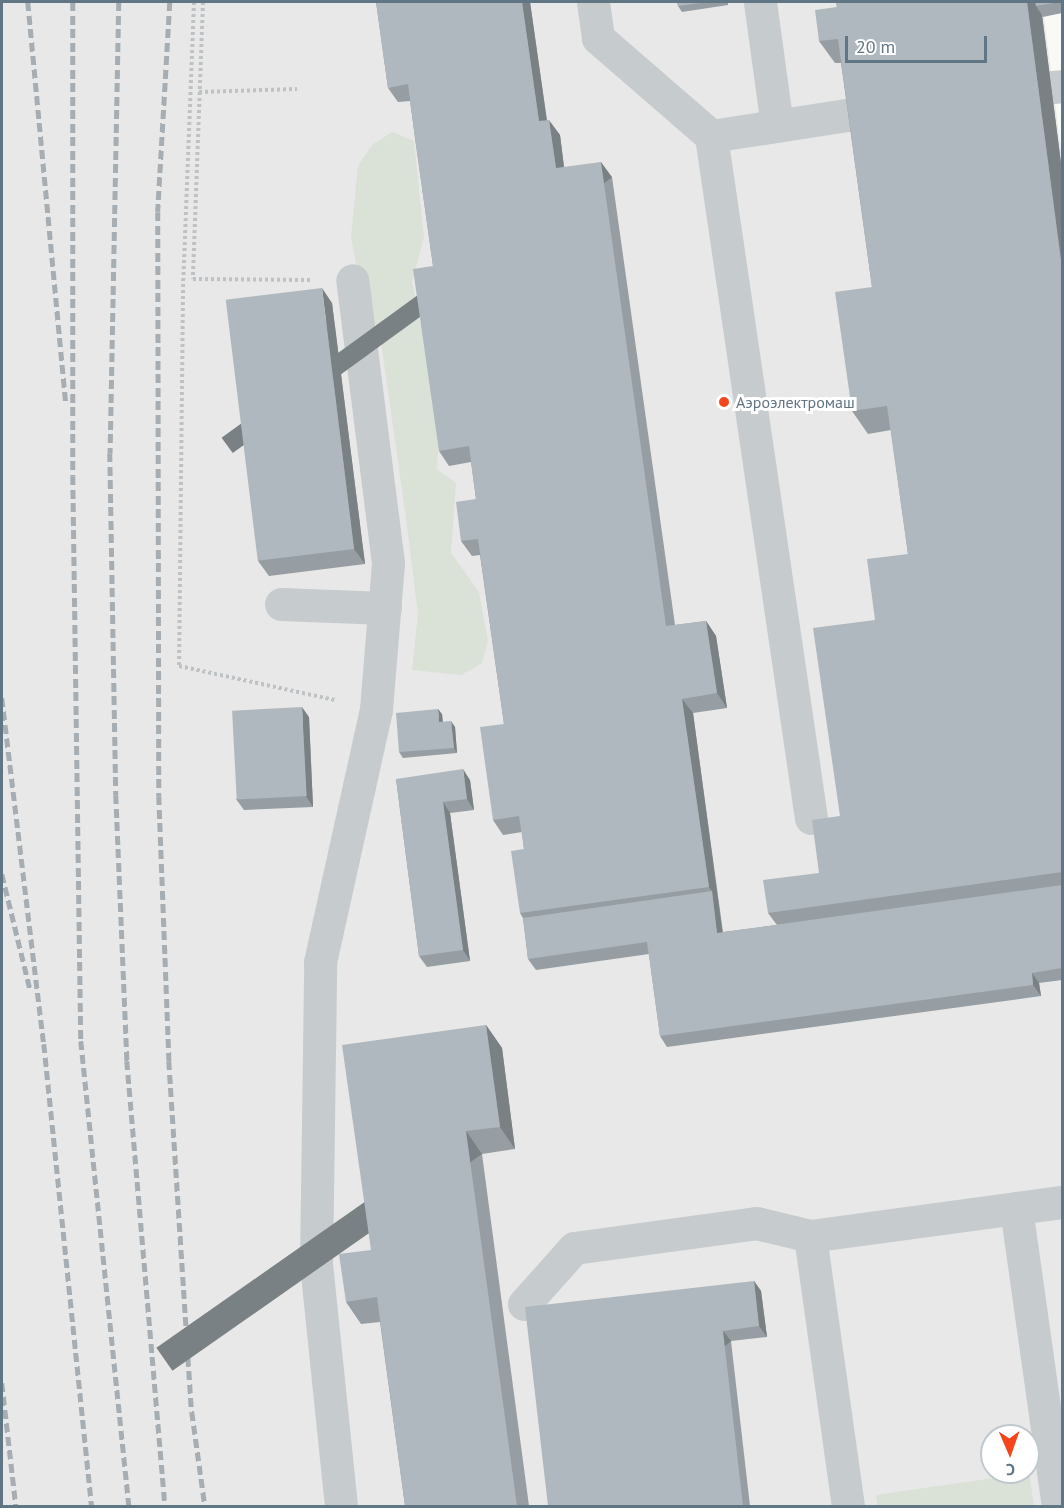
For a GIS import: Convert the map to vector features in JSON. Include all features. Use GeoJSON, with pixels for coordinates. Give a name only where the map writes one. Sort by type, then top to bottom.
{"type":"FeatureCollection","features":[{"type":"Feature","properties":{"kind":"lane"},"geometry":{"type":"LineString","coordinates":[[593,2],[598,39],[711,136],[812,818]]}},
{"type":"Feature","properties":{"kind":"lane"},"geometry":{"type":"LineString","coordinates":[[760,2],[777,126]]}},
{"type":"Feature","properties":{"kind":"lane"},"geometry":{"type":"LineString","coordinates":[[711,136],[860,113]]}},
{"type":"Feature","properties":{"kind":"lane"},"geometry":{"type":"LineString","coordinates":[[341,1506],[316,1266],[320,962],[376,709],[388,563],[352,280]]}},
{"type":"Feature","properties":{"kind":"lane"},"geometry":{"type":"LineString","coordinates":[[281,604],[385,608]]}},
{"type":"Feature","properties":{"kind":"lane"},"geometry":{"type":"LineString","coordinates":[[524,1304],[574,1248],[756,1223],[810,1236],[1062,1202]]}},
{"type":"Feature","properties":{"kind":"lane"},"geometry":{"type":"LineString","coordinates":[[1016,1208],[1058,1506]]}},
{"type":"Feature","properties":{"kind":"lane"},"geometry":{"type":"LineString","coordinates":[[810,1236],[848,1506]]}},
{"type":"Feature","properties":{"kind":"path"},"geometry":{"type":"LineString","coordinates":[[194,2],[183,290],[179,666],[376,709]]}},
{"type":"Feature","properties":{"kind":"path"},"geometry":{"type":"LineString","coordinates":[[203,2],[193,279],[352,280]]}},
{"type":"Feature","properties":{"kind":"path"},"geometry":{"type":"LineString","coordinates":[[199,92],[297,88]]}},
{"type":"Feature","properties":{"kind":"shaded area"},"geometry":{"type":"Polygon","coordinates":[[[2,2],[1042,2],[1062,158],[1062,1506],[2,1506],[2,2]]]}},
{"type":"Feature","properties":{"kind":"shaded area"},"geometry":{"type":"Polygon","coordinates":[[[392,132],[414,141],[424,237],[412,282],[440,422],[437,469],[456,483],[451,553],[479,592],[488,641],[482,663],[461,675],[412,670],[418,614],[405,511],[380,335],[360,287],[351,237],[358,166],[372,145],[392,132]]]}},
{"type":"Feature","properties":{"kind":"shaded area"},"geometry":{"type":"Polygon","coordinates":[[[980,1480],[980,1484],[1031,1484],[1034,1506],[878,1506],[876,1495],[980,1480]]]}},
{"type":"Feature","properties":{"kind":"building"},"geometry":{"type":"Polygon","coordinates":[[[376,2],[522,2],[539,121],[549,120],[556,168],[601,162],[666,626],[706,621],[717,693],[682,699],[709,887],[520,913],[511,851],[524,849],[519,816],[493,820],[480,727],[504,724],[478,539],[461,541],[456,502],[476,499],[469,446],[439,451],[413,269],[433,266],[408,84],[388,88],[376,2]]]}},
{"type":"Feature","properties":{"kind":"building"},"geometry":{"type":"Polygon","coordinates":[[[677,2],[709,2],[678,6],[677,2]]]}},
{"type":"Feature","properties":{"kind":"building"},"geometry":{"type":"Polygon","coordinates":[[[836,2],[1027,2],[1062,268],[1062,872],[768,913],[763,880],[819,873],[812,820],[840,816],[813,628],[875,620],[867,559],[908,554],[887,406],[852,411],[835,292],[872,287],[838,39],[819,41],[815,10],[837,7],[836,2]]]}},
{"type":"Feature","properties":{"kind":"building"},"geometry":{"type":"Polygon","coordinates":[[[1035,2],[1059,2],[1036,6],[1035,2]]]}},
{"type":"Feature","properties":{"kind":"building"},"geometry":{"type":"Polygon","coordinates":[[[322,288],[354,549],[258,561],[226,300],[322,288]]]}},
{"type":"Feature","properties":{"kind":"building"},"geometry":{"type":"Polygon","coordinates":[[[302,707],[307,796],[237,800],[232,711],[302,707]]]}},
{"type":"Feature","properties":{"kind":"building"},"geometry":{"type":"Polygon","coordinates":[[[438,709],[439,722],[451,721],[454,748],[399,752],[396,713],[438,709]]]}},
{"type":"Feature","properties":{"kind":"building"},"geometry":{"type":"Polygon","coordinates":[[[463,769],[467,799],[443,802],[463,950],[419,956],[396,779],[463,769]]]}},
{"type":"Feature","properties":{"kind":"building"},"geometry":{"type":"Polygon","coordinates":[[[1062,885],[1062,968],[1032,973],[1033,985],[660,1036],[647,942],[528,959],[523,918],[712,891],[717,933],[1062,885]]]}},
{"type":"Feature","properties":{"kind":"building"},"geometry":{"type":"Polygon","coordinates":[[[486,1025],[500,1127],[466,1131],[517,1506],[405,1506],[377,1297],[346,1302],[339,1254],[371,1250],[342,1045],[486,1025]]]}},
{"type":"Feature","properties":{"kind":"building"},"geometry":{"type":"Polygon","coordinates":[[[754,1281],[759,1326],[723,1331],[743,1506],[548,1506],[525,1307],[754,1281]]]}},
{"type":"Feature","properties":{"kind":"railway"},"geometry":{"type":"LineString","coordinates":[[28,2],[66,402]]}},
{"type":"Feature","properties":{"kind":"railway"},"geometry":{"type":"LineString","coordinates":[[73,2],[73,476],[81,1041],[129,1506]]}},
{"type":"Feature","properties":{"kind":"railway"},"geometry":{"type":"LineString","coordinates":[[119,2],[110,453],[116,795],[127,1061],[165,1506]]}},
{"type":"Feature","properties":{"kind":"railway"},"geometry":{"type":"LineString","coordinates":[[170,2],[158,212],[159,796],[169,1061],[192,1412],[205,1506]]}},
{"type":"Feature","properties":{"kind":"railway"},"geometry":{"type":"LineString","coordinates":[[2,698],[44,1044],[92,1506]]}},
{"type":"Feature","properties":{"kind":"railway"},"geometry":{"type":"LineString","coordinates":[[2,874],[30,989]]}},
{"type":"Feature","properties":{"kind":"railway"},"geometry":{"type":"LineString","coordinates":[[2,1383],[16,1506]]}},
{"type":"Feature","properties":{"kind":"place","name":"Аэроэлектромаш"},"geometry":{"type":"Point","coordinates":[724,402]}}]}
